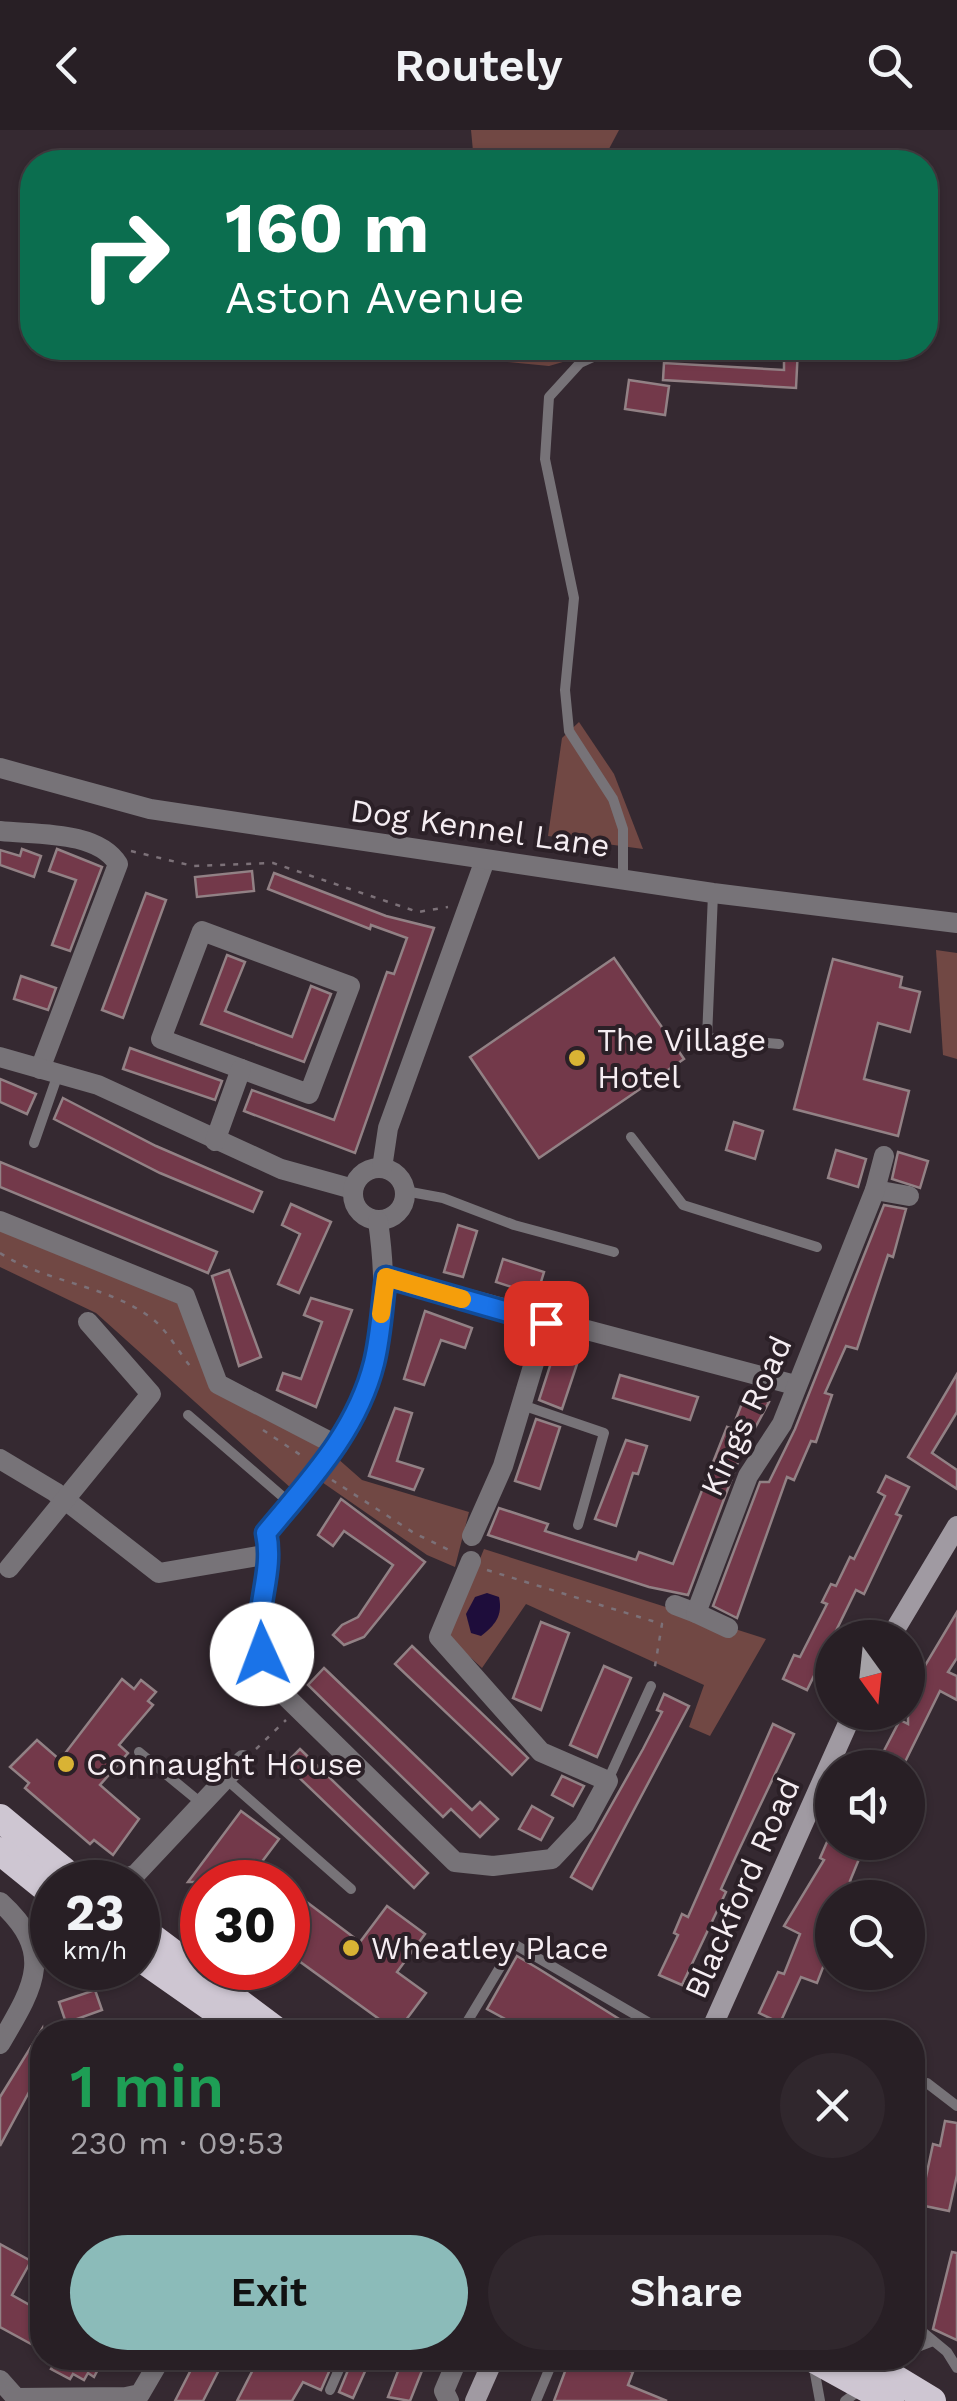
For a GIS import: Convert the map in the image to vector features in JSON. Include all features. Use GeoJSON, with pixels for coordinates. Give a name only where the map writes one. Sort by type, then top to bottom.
{"type":"FeatureCollection","features":[{"type":"Feature","properties":{"kind":"highway"},"geometry":{"type":"LineString","coordinates":[[0,1818],[50,1860]]}},
{"type":"Feature","properties":{"kind":"highway"},"geometry":{"type":"LineString","coordinates":[[0,1852],[30,1876]]}},
{"type":"Feature","properties":{"kind":"highway"},"geometry":{"type":"LineString","coordinates":[[160,1952],[260,2020]]}},
{"type":"Feature","properties":{"kind":"highway"},"geometry":{"type":"LineString","coordinates":[[160,1956],[234,2020]]}},
{"type":"Feature","properties":{"kind":"highway"},"geometry":{"type":"LineString","coordinates":[[826,2370],[856,2393],[890,2401]]}},
{"type":"Feature","properties":{"kind":"highway"},"geometry":{"type":"LineString","coordinates":[[881,2370],[932,2401]]}},
{"type":"Feature","properties":{"kind":"main road"},"geometry":{"type":"LineString","coordinates":[[901,1620],[957,1526]]}},
{"type":"Feature","properties":{"kind":"main road","name":"Blackford Road"},"geometry":{"type":"LineString","coordinates":[[715,2020],[845,1730]]}},
{"type":"Feature","properties":{"kind":"main road"},"geometry":{"type":"LineString","coordinates":[[475,2401],[489,2370]]}},
{"type":"Feature","properties":{"kind":"street","name":"Dog Kennel Lane"},"geometry":{"type":"LineString","coordinates":[[0,768],[150,808],[623,880],[957,923]]}},
{"type":"Feature","properties":{"kind":"street"},"geometry":{"type":"LineString","coordinates":[[0,831],[53,835],[112,854],[117,874],[49,1071]]}},
{"type":"Feature","properties":{"kind":"street"},"geometry":{"type":"LineString","coordinates":[[382,1168],[388,1128],[485,860]]}},
{"type":"Feature","properties":{"kind":"street"},"geometry":{"type":"LineString","coordinates":[[202,931],[350,986],[309,1094],[241,1069],[162,1039],[202,931]]}},
{"type":"Feature","properties":{"kind":"street"},"geometry":{"type":"LineString","coordinates":[[0,1057],[98,1085],[281,1169],[353,1189]]}},
{"type":"Feature","properties":{"kind":"street"},"geometry":{"type":"LineString","coordinates":[[215,1141],[241,1069]]}},
{"type":"Feature","properties":{"kind":"street","name":"Kings Road"},"geometry":{"type":"LineString","coordinates":[[728,1628],[686,1609],[748,1476],[782,1424],[875,1190],[884,1156]]}},
{"type":"Feature","properties":{"kind":"street"},"geometry":{"type":"LineString","coordinates":[[382,1168],[398,1176],[405,1191],[397,1213],[378,1221],[360,1212],[353,1189],[366,1170],[382,1168]]}},
{"type":"Feature","properties":{"kind":"street"},"geometry":{"type":"LineString","coordinates":[[875,1190],[910,1196]]}},
{"type":"Feature","properties":{"kind":"street"},"geometry":{"type":"LineString","coordinates":[[0,1221],[185,1296],[218,1384],[338,1446]]}},
{"type":"Feature","properties":{"kind":"street"},"geometry":{"type":"LineString","coordinates":[[378,1221],[386,1277],[375,1361],[359,1408],[338,1446],[266,1533],[270,1554],[255,1628],[268,1679],[455,1862],[493,1866],[552,1859],[584,1825],[608,1781],[541,1752],[439,1638],[471,1561]]}},
{"type":"Feature","properties":{"kind":"street"},"geometry":{"type":"LineString","coordinates":[[386,1277],[546,1323],[795,1385]]}},
{"type":"Feature","properties":{"kind":"street"},"geometry":{"type":"LineString","coordinates":[[9,1568],[151,1394],[88,1322]]}},
{"type":"Feature","properties":{"kind":"street"},"geometry":{"type":"LineString","coordinates":[[472,1536],[503,1466],[546,1323]]}},
{"type":"Feature","properties":{"kind":"street"},"geometry":{"type":"LineString","coordinates":[[0,1459],[64,1500],[159,1573],[270,1554]]}},
{"type":"Feature","properties":{"kind":"street"},"geometry":{"type":"LineString","coordinates":[[155,1860],[201,1803],[244,1760]]}},
{"type":"Feature","properties":{"kind":"street"},"geometry":{"type":"LineString","coordinates":[[0,1902],[27,1927],[36,1962],[22,2008],[0,2044]]}},
{"type":"Feature","properties":{"kind":"street"},"geometry":{"type":"LineString","coordinates":[[0,2380],[16,2400],[127,2399],[140,2394],[154,2370]]}},
{"type":"Feature","properties":{"kind":"street"},"geometry":{"type":"LineString","coordinates":[[449,2401],[444,2390],[453,2370]]}},
{"type":"Feature","properties":{"kind":"lane"},"geometry":{"type":"LineString","coordinates":[[588,360],[549,397],[545,459],[574,598],[565,690],[569,731],[613,799],[623,829],[623,880]]}},
{"type":"Feature","properties":{"kind":"lane"},"geometry":{"type":"LineString","coordinates":[[713,892],[707,1038],[779,1044]]}},
{"type":"Feature","properties":{"kind":"lane"},"geometry":{"type":"LineString","coordinates":[[34,1143],[49,1071]]}},
{"type":"Feature","properties":{"kind":"lane"},"geometry":{"type":"LineString","coordinates":[[631,1138],[683,1205],[817,1247]]}},
{"type":"Feature","properties":{"kind":"lane"},"geometry":{"type":"LineString","coordinates":[[405,1191],[443,1198],[514,1226],[614,1252]]}},
{"type":"Feature","properties":{"kind":"lane"},"geometry":{"type":"LineString","coordinates":[[522,1405],[604,1434],[578,1524]]}},
{"type":"Feature","properties":{"kind":"lane"},"geometry":{"type":"LineString","coordinates":[[188,1416],[290,1504]]}},
{"type":"Feature","properties":{"kind":"lane"},"geometry":{"type":"LineString","coordinates":[[608,1781],[652,1686]]}},
{"type":"Feature","properties":{"kind":"lane"},"geometry":{"type":"LineString","coordinates":[[139,1752],[201,1803]]}},
{"type":"Feature","properties":{"kind":"lane"},"geometry":{"type":"LineString","coordinates":[[226,1778],[351,1889]]}},
{"type":"Feature","properties":{"kind":"lane"},"geometry":{"type":"LineString","coordinates":[[468,2020],[514,1944],[644,2020]]}},
{"type":"Feature","properties":{"kind":"lane"},"geometry":{"type":"LineString","coordinates":[[927,2083],[957,2106]]}},
{"type":"Feature","properties":{"kind":"lane"},"geometry":{"type":"LineString","coordinates":[[925,2334],[957,2368]]}},
{"type":"Feature","properties":{"kind":"lane"},"geometry":{"type":"LineString","coordinates":[[925,2345],[934,2342]]}},
{"type":"Feature","properties":{"kind":"lane"},"geometry":{"type":"LineString","coordinates":[[330,2390],[339,2370]]}},
{"type":"Feature","properties":{"kind":"lane"},"geometry":{"type":"LineString","coordinates":[[536,2401],[549,2370]]}},
{"type":"Feature","properties":{"kind":"lane"},"geometry":{"type":"LineString","coordinates":[[814,2370],[820,2401]]}},
{"type":"Feature","properties":{"kind":"path"},"geometry":{"type":"LineString","coordinates":[[112,854],[132,851],[193,866],[273,863],[418,912],[469,904]]}},
{"type":"Feature","properties":{"kind":"path"},"geometry":{"type":"LineString","coordinates":[[0,1253],[30,1272],[104,1292],[154,1319],[190,1366]]}},
{"type":"Feature","properties":{"kind":"path"},"geometry":{"type":"LineString","coordinates":[[260,1428],[414,1533],[482,1568],[662,1624],[652,1686]]}},
{"type":"Feature","properties":{"kind":"path"},"geometry":{"type":"LineString","coordinates":[[244,1760],[298,1709]]}},
{"type":"Feature","properties":{"kind":"shaded area"},"geometry":{"type":"Polygon","coordinates":[[[471,130],[619,130],[608,150],[473,150],[471,130]]]}},
{"type":"Feature","properties":{"kind":"shaded area"},"geometry":{"type":"Polygon","coordinates":[[[486,360],[570,360],[549,366],[486,360]]]}},
{"type":"Feature","properties":{"kind":"shaded area"},"geometry":{"type":"Polygon","coordinates":[[[579,722],[614,774],[643,849],[548,836],[562,738],[579,722]]]}},
{"type":"Feature","properties":{"kind":"shaded area"},"geometry":{"type":"Polygon","coordinates":[[[936,950],[957,953],[957,1059],[943,1055],[936,950]]]}},
{"type":"Feature","properties":{"kind":"shaded area"},"geometry":{"type":"Polygon","coordinates":[[[0,1228],[179,1304],[213,1388],[326,1447],[292,1489],[96,1313],[0,1267],[0,1228]]]}},
{"type":"Feature","properties":{"kind":"shaded area"},"geometry":{"type":"Polygon","coordinates":[[[337,1458],[362,1480],[469,1512],[455,1567],[427,1555],[319,1480],[337,1458]]]}},
{"type":"Feature","properties":{"kind":"shaded area"},"geometry":{"type":"Polygon","coordinates":[[[484,1549],[766,1639],[710,1736],[689,1727],[704,1685],[526,1604],[482,1668],[448,1637],[484,1549]]]}},
{"type":"Feature","properties":{"kind":"shaded area"},"geometry":{"type":"Polygon","coordinates":[[[487,1593],[499,1597],[500,1610],[494,1624],[481,1636],[471,1633],[466,1614],[475,1597],[487,1593]]]}},
{"type":"Feature","properties":{"kind":"building"},"geometry":{"type":"Polygon","coordinates":[[[784,360],[797,360],[796,388],[663,380],[664,363],[784,370],[784,360]]]}},
{"type":"Feature","properties":{"kind":"building"},"geometry":{"type":"Polygon","coordinates":[[[629,380],[669,386],[665,415],[625,409],[629,380]]]}},
{"type":"Feature","properties":{"kind":"building"},"geometry":{"type":"Polygon","coordinates":[[[22,849],[41,856],[34,877],[0,865],[0,850],[20,856],[22,849]]]}},
{"type":"Feature","properties":{"kind":"building"},"geometry":{"type":"Polygon","coordinates":[[[57,849],[102,867],[70,951],[52,945],[76,880],[49,871],[57,849]]]}},
{"type":"Feature","properties":{"kind":"building"},"geometry":{"type":"Polygon","coordinates":[[[252,871],[254,891],[197,897],[195,877],[252,871]]]}},
{"type":"Feature","properties":{"kind":"building"},"geometry":{"type":"Polygon","coordinates":[[[274,873],[386,916],[434,928],[355,1153],[244,1111],[252,1090],[334,1120],[387,972],[394,974],[407,938],[371,925],[370,929],[268,889],[274,873]]]}},
{"type":"Feature","properties":{"kind":"building"},"geometry":{"type":"Polygon","coordinates":[[[146,893],[166,900],[123,1018],[102,1010],[146,893]]]}},
{"type":"Feature","properties":{"kind":"building"},"geometry":{"type":"Polygon","coordinates":[[[227,955],[245,962],[225,1011],[292,1037],[311,986],[331,994],[304,1062],[201,1024],[227,955]]]}},
{"type":"Feature","properties":{"kind":"building","name":"The Village Hotel"},"geometry":{"type":"Polygon","coordinates":[[[614,958],[684,1059],[539,1158],[470,1057],[614,958]]]}},
{"type":"Feature","properties":{"kind":"building"},"geometry":{"type":"Polygon","coordinates":[[[833,959],[902,977],[900,987],[920,992],[910,1032],[878,1023],[864,1079],[909,1091],[898,1136],[794,1109],[833,959]]]}},
{"type":"Feature","properties":{"kind":"building"},"geometry":{"type":"Polygon","coordinates":[[[21,976],[56,988],[48,1010],[14,999],[21,976]]]}},
{"type":"Feature","properties":{"kind":"building"},"geometry":{"type":"Polygon","coordinates":[[[130,1048],[222,1081],[215,1100],[123,1069],[130,1048]]]}},
{"type":"Feature","properties":{"kind":"building"},"geometry":{"type":"Polygon","coordinates":[[[0,1079],[36,1094],[27,1114],[0,1102],[0,1079]]]}},
{"type":"Feature","properties":{"kind":"building"},"geometry":{"type":"Polygon","coordinates":[[[63,1098],[156,1146],[262,1192],[253,1212],[160,1173],[54,1119],[63,1098]]]}},
{"type":"Feature","properties":{"kind":"building"},"geometry":{"type":"Polygon","coordinates":[[[734,1122],[763,1131],[755,1159],[726,1150],[734,1122]]]}},
{"type":"Feature","properties":{"kind":"building"},"geometry":{"type":"Polygon","coordinates":[[[836,1150],[866,1159],[858,1187],[828,1178],[836,1150]]]}},
{"type":"Feature","properties":{"kind":"building"},"geometry":{"type":"Polygon","coordinates":[[[898,1152],[928,1161],[920,1188],[892,1179],[898,1152]]]}},
{"type":"Feature","properties":{"kind":"building"},"geometry":{"type":"Polygon","coordinates":[[[0,1162],[217,1252],[208,1273],[0,1187],[0,1162]]]}},
{"type":"Feature","properties":{"kind":"building"},"geometry":{"type":"Polygon","coordinates":[[[291,1204],[331,1222],[299,1293],[278,1284],[300,1234],[282,1225],[291,1204]]]}},
{"type":"Feature","properties":{"kind":"building"},"geometry":{"type":"Polygon","coordinates":[[[884,1205],[906,1209],[893,1257],[888,1255],[857,1349],[846,1346],[825,1393],[832,1395],[816,1442],[811,1441],[794,1480],[787,1477],[737,1618],[713,1606],[760,1482],[769,1482],[795,1429],[884,1205]]]}},
{"type":"Feature","properties":{"kind":"building"},"geometry":{"type":"Polygon","coordinates":[[[458,1225],[477,1231],[463,1277],[444,1272],[458,1225]]]}},
{"type":"Feature","properties":{"kind":"building"},"geometry":{"type":"Polygon","coordinates":[[[503,1259],[544,1272],[537,1295],[496,1282],[503,1259]]]}},
{"type":"Feature","properties":{"kind":"building"},"geometry":{"type":"Polygon","coordinates":[[[229,1270],[261,1357],[239,1366],[212,1276],[229,1270]]]}},
{"type":"Feature","properties":{"kind":"building"},"geometry":{"type":"Polygon","coordinates":[[[311,1298],[352,1310],[316,1407],[277,1390],[283,1373],[301,1379],[322,1322],[304,1315],[311,1298]]]}},
{"type":"Feature","properties":{"kind":"building"},"geometry":{"type":"Polygon","coordinates":[[[425,1311],[472,1328],[465,1348],[441,1340],[424,1385],[404,1379],[425,1311]]]}},
{"type":"Feature","properties":{"kind":"building"},"geometry":{"type":"Polygon","coordinates":[[[559,1338],[583,1346],[562,1409],[539,1400],[559,1338]]]}},
{"type":"Feature","properties":{"kind":"building"},"geometry":{"type":"Polygon","coordinates":[[[957,1374],[957,1412],[932,1453],[957,1470],[957,1489],[908,1457],[957,1374]]]}},
{"type":"Feature","properties":{"kind":"building"},"geometry":{"type":"Polygon","coordinates":[[[620,1375],[698,1397],[690,1420],[613,1398],[620,1375]]]}},
{"type":"Feature","properties":{"kind":"building"},"geometry":{"type":"Polygon","coordinates":[[[746,1393],[769,1402],[741,1454],[688,1595],[649,1587],[488,1535],[499,1508],[548,1524],[545,1531],[636,1560],[639,1552],[673,1564],[727,1427],[732,1429],[746,1393]]]}},
{"type":"Feature","properties":{"kind":"building"},"geometry":{"type":"Polygon","coordinates":[[[395,1408],[412,1413],[397,1461],[423,1469],[414,1490],[369,1476],[395,1408]]]}},
{"type":"Feature","properties":{"kind":"building"},"geometry":{"type":"Polygon","coordinates":[[[536,1419],[560,1427],[540,1489],[515,1481],[536,1419]]]}},
{"type":"Feature","properties":{"kind":"building"},"geometry":{"type":"Polygon","coordinates":[[[626,1440],[647,1446],[638,1474],[633,1473],[616,1526],[595,1519],[626,1440]]]}},
{"type":"Feature","properties":{"kind":"building"},"geometry":{"type":"Polygon","coordinates":[[[886,1476],[909,1487],[896,1514],[901,1516],[864,1594],[856,1590],[841,1620],[819,1620],[831,1584],[836,1586],[850,1557],[854,1559],[885,1496],[878,1492],[886,1476]]]}},
{"type":"Feature","properties":{"kind":"building"},"geometry":{"type":"Polygon","coordinates":[[[341,1499],[425,1562],[364,1637],[344,1645],[333,1635],[358,1617],[393,1565],[344,1531],[333,1546],[318,1535],[341,1499]]]}},
{"type":"Feature","properties":{"kind":"building"},"geometry":{"type":"Polygon","coordinates":[[[957,1612],[957,1658],[948,1672],[957,1676],[957,1700],[940,1691],[925,1721],[925,1666],[957,1612]]]}},
{"type":"Feature","properties":{"kind":"building"},"geometry":{"type":"Polygon","coordinates":[[[541,1622],[569,1633],[541,1710],[513,1698],[541,1622]]]}},
{"type":"Feature","properties":{"kind":"building"},"geometry":{"type":"Polygon","coordinates":[[[815,1628],[815,1674],[807,1690],[783,1679],[794,1655],[800,1657],[815,1628]]]}},
{"type":"Feature","properties":{"kind":"building"},"geometry":{"type":"Polygon","coordinates":[[[412,1646],[528,1758],[512,1775],[395,1664],[412,1646]]]}},
{"type":"Feature","properties":{"kind":"building"},"geometry":{"type":"Polygon","coordinates":[[[604,1666],[631,1678],[597,1757],[570,1745],[604,1666]]]}},
{"type":"Feature","properties":{"kind":"building"},"geometry":{"type":"Polygon","coordinates":[[[324,1668],[472,1810],[480,1802],[498,1819],[480,1837],[451,1809],[443,1817],[308,1685],[324,1668]]]}},
{"type":"Feature","properties":{"kind":"building","name":"Connaught House"},"geometry":{"type":"Polygon","coordinates":[[[122,1679],[134,1689],[141,1680],[156,1692],[148,1701],[153,1705],[119,1745],[128,1753],[100,1785],[139,1819],[113,1855],[94,1840],[90,1844],[25,1788],[29,1783],[10,1767],[37,1740],[60,1760],[122,1679]]]}},
{"type":"Feature","properties":{"kind":"building"},"geometry":{"type":"Polygon","coordinates":[[[664,1694],[689,1706],[592,1889],[571,1877],[662,1712],[657,1710],[664,1694]]]}},
{"type":"Feature","properties":{"kind":"building"},"geometry":{"type":"Polygon","coordinates":[[[773,1724],[794,1734],[721,1889],[726,1892],[682,1985],[659,1975],[678,1935],[674,1933],[682,1914],[688,1917],[773,1724]]]}},
{"type":"Feature","properties":{"kind":"building"},"geometry":{"type":"Polygon","coordinates":[[[895,1730],[921,1730],[911,1750],[884,1750],[895,1730]]]}},
{"type":"Feature","properties":{"kind":"building"},"geometry":{"type":"Polygon","coordinates":[[[300,1749],[428,1873],[414,1888],[285,1764],[300,1749]]]}},
{"type":"Feature","properties":{"kind":"building"},"geometry":{"type":"Polygon","coordinates":[[[562,1776],[584,1786],[573,1806],[552,1795],[562,1776]]]}},
{"type":"Feature","properties":{"kind":"building"},"geometry":{"type":"Polygon","coordinates":[[[532,1806],[553,1818],[541,1840],[519,1829],[532,1806]]]}},
{"type":"Feature","properties":{"kind":"building"},"geometry":{"type":"Polygon","coordinates":[[[241,1811],[279,1839],[263,1860],[204,1860],[241,1811]]]}},
{"type":"Feature","properties":{"kind":"building"},"geometry":{"type":"Polygon","coordinates":[[[824,1860],[859,1860],[850,1880],[815,1880],[815,1982],[801,1977],[781,2020],[774,2020],[759,2013],[778,1972],[784,1974],[800,1934],[784,1926],[824,1860]]]}},
{"type":"Feature","properties":{"kind":"building","name":"Wheatley Place"},"geometry":{"type":"Polygon","coordinates":[[[310,1904],[360,1942],[387,1906],[425,1934],[397,1972],[426,1993],[406,2020],[380,2020],[310,1969],[310,1904]]]}},
{"type":"Feature","properties":{"kind":"building"},"geometry":{"type":"Polygon","coordinates":[[[517,1956],[621,2020],[507,2020],[487,2009],[517,1956]]]}},
{"type":"Feature","properties":{"kind":"building"},"geometry":{"type":"Polygon","coordinates":[[[95,1990],[102,2010],[65,2020],[59,2002],[95,1990]]]}},
{"type":"Feature","properties":{"kind":"building"},"geometry":{"type":"Polygon","coordinates":[[[30,2048],[30,2090],[0,2146],[0,2097],[30,2048]]]}},
{"type":"Feature","properties":{"kind":"building"},"geometry":{"type":"Polygon","coordinates":[[[945,2121],[957,2123],[957,2175],[949,2211],[925,2206],[925,2182],[933,2144],[940,2146],[945,2121]]]}},
{"type":"Feature","properties":{"kind":"building"},"geometry":{"type":"Polygon","coordinates":[[[0,2244],[30,2260],[12,2295],[30,2305],[30,2343],[0,2327],[0,2244]]]}},
{"type":"Feature","properties":{"kind":"building"},"geometry":{"type":"Polygon","coordinates":[[[952,2252],[957,2253],[957,2340],[933,2329],[952,2252]]]}},
{"type":"Feature","properties":{"kind":"building"},"geometry":{"type":"Polygon","coordinates":[[[53,2370],[98,2370],[94,2377],[88,2373],[84,2380],[73,2374],[70,2379],[53,2370]]]}},
{"type":"Feature","properties":{"kind":"building"},"geometry":{"type":"Polygon","coordinates":[[[191,2370],[219,2370],[203,2401],[175,2401],[191,2370]]]}},
{"type":"Feature","properties":{"kind":"building"},"geometry":{"type":"Polygon","coordinates":[[[253,2370],[330,2370],[321,2390],[303,2382],[292,2401],[237,2401],[253,2370]]]}},
{"type":"Feature","properties":{"kind":"building"},"geometry":{"type":"Polygon","coordinates":[[[348,2370],[366,2370],[353,2398],[339,2392],[348,2370]]]}},
{"type":"Feature","properties":{"kind":"building"},"geometry":{"type":"Polygon","coordinates":[[[398,2370],[422,2370],[410,2401],[388,2397],[398,2370]]]}},
{"type":"Feature","properties":{"kind":"building"},"geometry":{"type":"Polygon","coordinates":[[[566,2370],[627,2370],[633,2372],[628,2385],[667,2401],[554,2401],[566,2370]]]}},
{"type":"Feature","properties":{"kind":"slow traffic"},"geometry":{"type":"LineString","coordinates":[[381,1314],[386,1277],[462,1299]]}},
{"type":"Feature","properties":{"kind":"place","name":"The Village Hotel"},"geometry":{"type":"Point","coordinates":[577,1058]}},
{"type":"Feature","properties":{"kind":"place","name":"Connaught House"},"geometry":{"type":"Point","coordinates":[66,1764]}},
{"type":"Feature","properties":{"kind":"place","name":"Wheatley Place"},"geometry":{"type":"Point","coordinates":[351,1948]}},
{"type":"Feature","properties":{"kind":"route"},"geometry":{"type":"LineString","coordinates":[[262,1654],[255,1628],[270,1554],[266,1533],[338,1446],[359,1408],[375,1361],[386,1277],[546,1323]]}}]}
